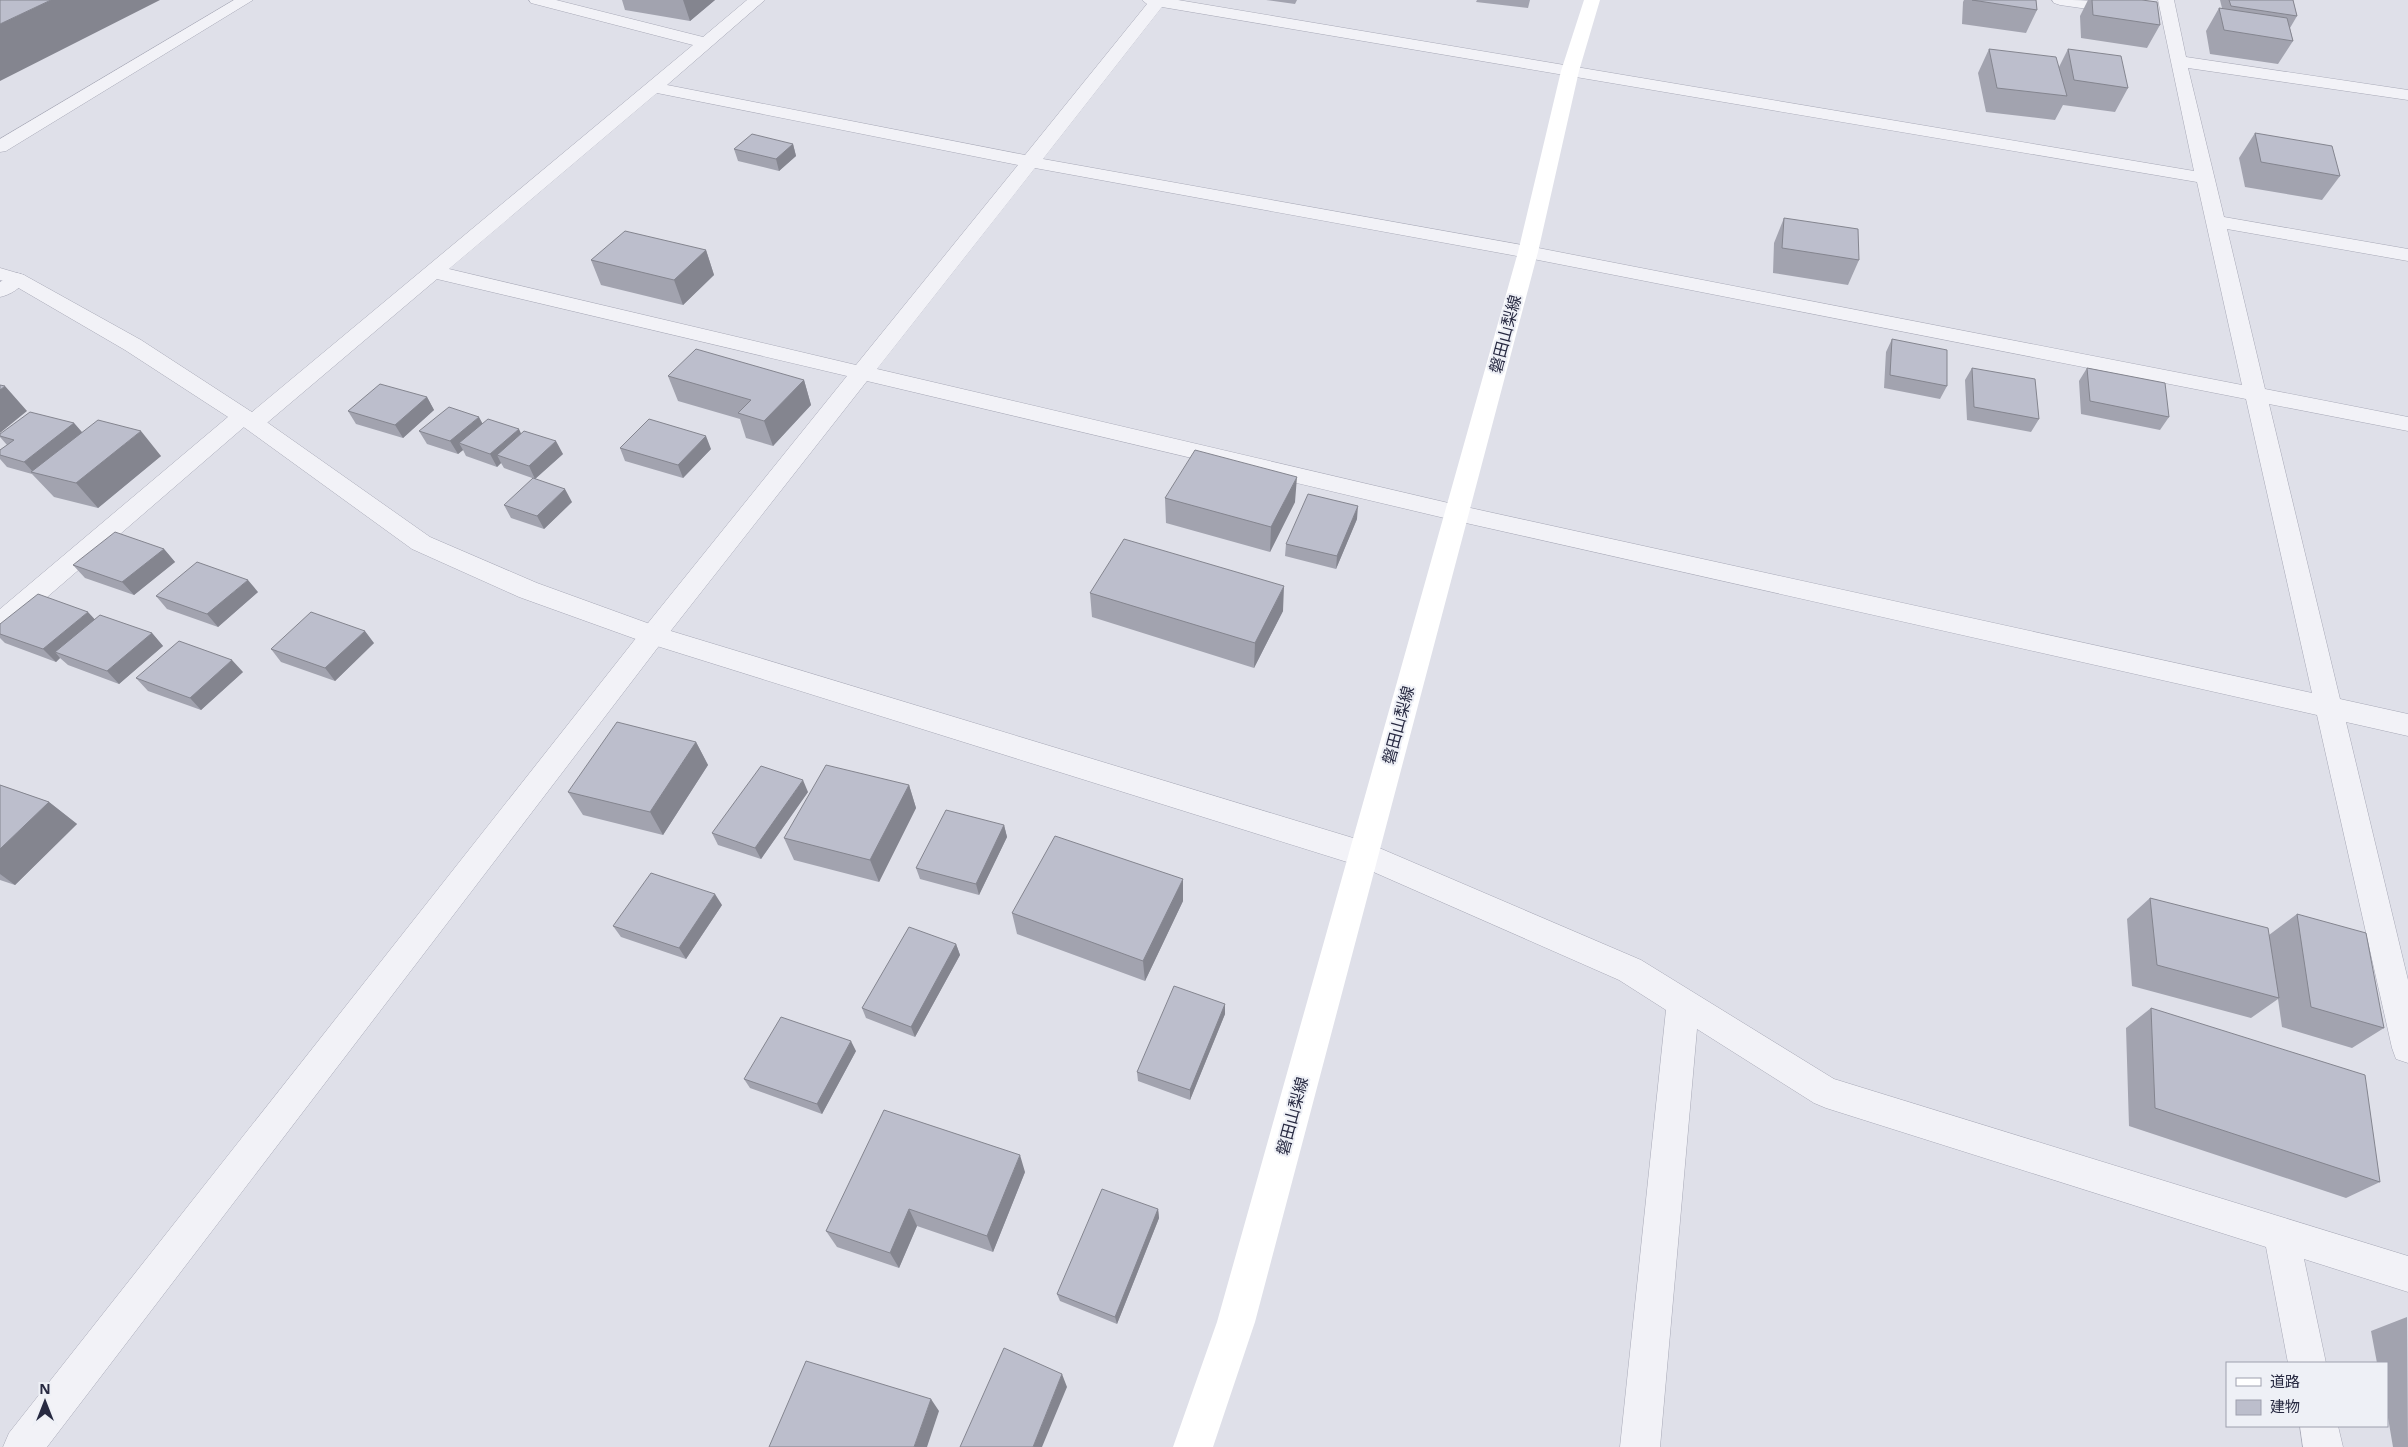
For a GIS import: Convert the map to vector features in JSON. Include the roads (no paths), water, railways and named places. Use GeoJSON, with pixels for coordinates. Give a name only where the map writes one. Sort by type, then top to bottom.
{"type":"FeatureCollection","features":[{"type":"Feature","properties":{"kind":"main road","name":"磐田山梨線"},"geometry":{"type":"LineString","coordinates":[[1193,1447],[1236,1322],[1362,854],[1528,252],[1570,71],[1592,0]]}},
{"type":"Feature","properties":{"kind":"street"},"geometry":{"type":"LineString","coordinates":[[0,147],[245,0]]}},
{"type":"Feature","properties":{"kind":"street"},"geometry":{"type":"LineString","coordinates":[[537,0],[706,43]]}},
{"type":"Feature","properties":{"kind":"street"},"geometry":{"type":"LineString","coordinates":[[0,623],[248,420],[434,272],[757,0]]}},
{"type":"Feature","properties":{"kind":"street"},"geometry":{"type":"LineString","coordinates":[[23,1447],[653,635],[1031,162],[1155,0],[2205,178]]}},
{"type":"Feature","properties":{"kind":"street"},"geometry":{"type":"LineString","coordinates":[[2060,0],[2157,10],[2178,61],[2408,1048]]}},
{"type":"Feature","properties":{"kind":"street"},"geometry":{"type":"LineString","coordinates":[[2178,61],[2408,95]]}},
{"type":"Feature","properties":{"kind":"street"},"geometry":{"type":"LineString","coordinates":[[653,88],[1031,162],[1528,252],[2408,424]]}},
{"type":"Feature","properties":{"kind":"street"},"geometry":{"type":"LineString","coordinates":[[2215,222],[2408,255]]}},
{"type":"Feature","properties":{"kind":"street"},"geometry":{"type":"LineString","coordinates":[[434,272],[862,374],[1457,512],[2408,725]]}},
{"type":"Feature","properties":{"kind":"street"},"geometry":{"type":"LineString","coordinates":[[6,281],[133,344],[248,420],[421,543],[528,590],[653,635],[1362,854],[1630,970],[1826,1092],[2408,1274]]}},
{"type":"Feature","properties":{"kind":"street"},"geometry":{"type":"LineString","coordinates":[[1640,1447],[1683,1003]]}},
{"type":"Feature","properties":{"kind":"street"},"geometry":{"type":"LineString","coordinates":[[2281,1235],[2307,1362]]}},
{"type":"Feature","properties":{"kind":"street"},"geometry":{"type":"LineString","coordinates":[[2319,1427],[2323,1447]]}}]}
